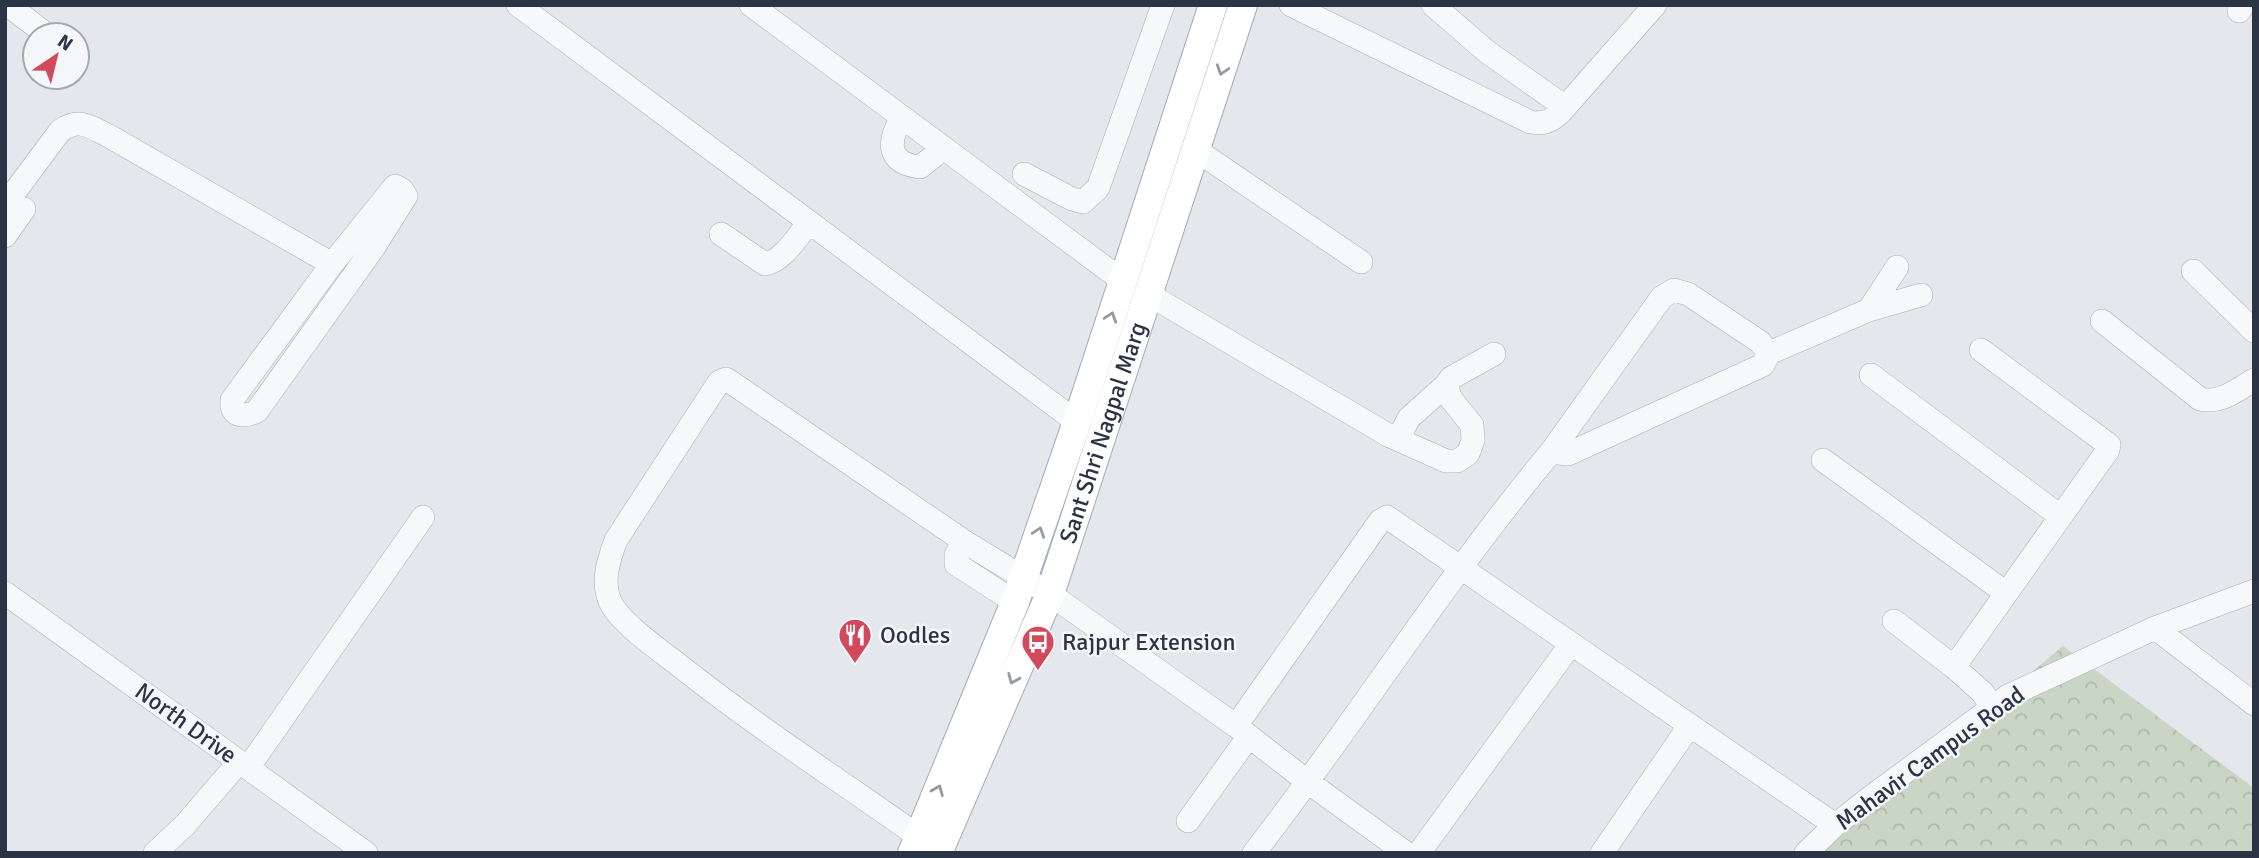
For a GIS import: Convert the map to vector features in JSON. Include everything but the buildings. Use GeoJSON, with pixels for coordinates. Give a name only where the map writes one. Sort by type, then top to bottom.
{"type":"FeatureCollection","features":[{"type":"Feature","properties":{"kind":"main road","name":"Sant Shri Nagpal Marg"},"geometry":{"type":"LineString","coordinates":[[923,847],[1019,590],[1077,422],[1213,5]]}},
{"type":"Feature","properties":{"kind":"main road","name":"Sant Shri Nagpal Marg"},"geometry":{"type":"LineString","coordinates":[[923,847],[1050,594],[1243,5]]}},
{"type":"Feature","properties":{"kind":"street"},"geometry":{"type":"LineString","coordinates":[[8,5],[29,21]]}},
{"type":"Feature","properties":{"kind":"street"},"geometry":{"type":"LineString","coordinates":[[518,5],[808,224],[1077,422]]}},
{"type":"Feature","properties":{"kind":"street"},"geometry":{"type":"LineString","coordinates":[[751,5],[1123,281]]}},
{"type":"Feature","properties":{"kind":"street"},"geometry":{"type":"LineString","coordinates":[[1024,174],[1083,202],[1098,188],[1163,5]]}},
{"type":"Feature","properties":{"kind":"street"},"geometry":{"type":"LineString","coordinates":[[1292,5],[1530,122],[1541,124],[1551,121],[1565,107],[1654,5]]}},
{"type":"Feature","properties":{"kind":"street"},"geometry":{"type":"LineString","coordinates":[[1433,5],[1486,51],[1565,107]]}},
{"type":"Feature","properties":{"kind":"street"},"geometry":{"type":"LineString","coordinates":[[902,118],[894,130],[891,144],[895,156],[905,165],[920,167],[934,156],[940,146]]}},
{"type":"Feature","properties":{"kind":"street"},"geometry":{"type":"LineString","coordinates":[[5,236],[15,207],[60,131],[71,124],[83,124],[109,136],[332,264]]}},
{"type":"Feature","properties":{"kind":"street"},"geometry":{"type":"LineString","coordinates":[[1196,150],[1361,262]]}},
{"type":"Feature","properties":{"kind":"street"},"geometry":{"type":"LineString","coordinates":[[395,186],[405,192],[405,200],[374,247],[257,411],[240,416],[231,405],[232,400],[332,264],[395,186]]}},
{"type":"Feature","properties":{"kind":"street"},"geometry":{"type":"LineString","coordinates":[[721,234],[765,264],[773,263],[782,255],[808,224]]}},
{"type":"Feature","properties":{"kind":"street"},"geometry":{"type":"LineString","coordinates":[[1869,310],[1897,267]]}},
{"type":"Feature","properties":{"kind":"street"},"geometry":{"type":"LineString","coordinates":[[2193,271],[2254,331]]}},
{"type":"Feature","properties":{"kind":"street"},"geometry":{"type":"LineString","coordinates":[[1254,853],[1662,298],[1674,290],[1688,293],[1760,342],[1769,353]]}},
{"type":"Feature","properties":{"kind":"street"},"geometry":{"type":"LineString","coordinates":[[1148,294],[1398,439],[1446,461],[1457,461],[1468,454],[1473,440],[1472,425],[1451,399],[1446,385]]}},
{"type":"Feature","properties":{"kind":"street"},"geometry":{"type":"LineString","coordinates":[[1551,452],[1568,454],[1763,365],[1769,353],[1869,310],[1921,295]]}},
{"type":"Feature","properties":{"kind":"street"},"geometry":{"type":"LineString","coordinates":[[2102,321],[2200,399],[2220,400],[2254,380]]}},
{"type":"Feature","properties":{"kind":"street"},"geometry":{"type":"LineString","coordinates":[[1954,667],[2108,450],[2109,444],[1981,350]]}},
{"type":"Feature","properties":{"kind":"street"},"geometry":{"type":"LineString","coordinates":[[1398,439],[1409,418],[1451,378],[1494,354]]}},
{"type":"Feature","properties":{"kind":"street"},"geometry":{"type":"LineString","coordinates":[[1871,375],[2060,516]]}},
{"type":"Feature","properties":{"kind":"street"},"geometry":{"type":"LineString","coordinates":[[923,847],[731,706],[642,636],[613,607],[606,590],[608,562],[616,540],[719,382],[726,379],[965,542],[956,555],[956,564],[1019,590],[1050,594],[1242,731],[1406,853]]}},
{"type":"Feature","properties":{"kind":"street"},"geometry":{"type":"LineString","coordinates":[[1824,460],[2006,593]]}},
{"type":"Feature","properties":{"kind":"street"},"geometry":{"type":"LineString","coordinates":[[155,853],[244,765],[423,517]]}},
{"type":"Feature","properties":{"kind":"street"},"geometry":{"type":"LineString","coordinates":[[1188,821],[1242,731],[1384,518],[1391,519],[1462,567],[1835,825]]}},
{"type":"Feature","properties":{"kind":"street","name":"Mahavir Campus Road"},"geometry":{"type":"LineString","coordinates":[[1806,853],[1835,825],[2008,696],[2155,628],[2254,591]]}},
{"type":"Feature","properties":{"kind":"street","name":"North Drive"},"geometry":{"type":"LineString","coordinates":[[5,593],[366,853]]}},
{"type":"Feature","properties":{"kind":"street"},"geometry":{"type":"LineString","coordinates":[[1894,621],[1954,667],[1988,699],[1992,708]]}},
{"type":"Feature","properties":{"kind":"street"},"geometry":{"type":"LineString","coordinates":[[2155,628],[2254,704]]}},
{"type":"Feature","properties":{"kind":"street"},"geometry":{"type":"LineString","coordinates":[[1419,853],[1572,644]]}},
{"type":"Feature","properties":{"kind":"street"},"geometry":{"type":"LineString","coordinates":[[1602,853],[1690,725]]}},
{"type":"Feature","properties":{"kind":"green space"},"geometry":{"type":"Polygon","coordinates":[[[2063,646],[2254,788],[2254,853],[1817,853],[2063,646]]]}},
{"type":"Feature","properties":{"kind":"place","name":"Oodles"},"geometry":{"type":"Point","coordinates":[855,665]}},
{"type":"Feature","properties":{"kind":"place","name":"Rajpur Extension"},"geometry":{"type":"Point","coordinates":[1038,672]}}]}
